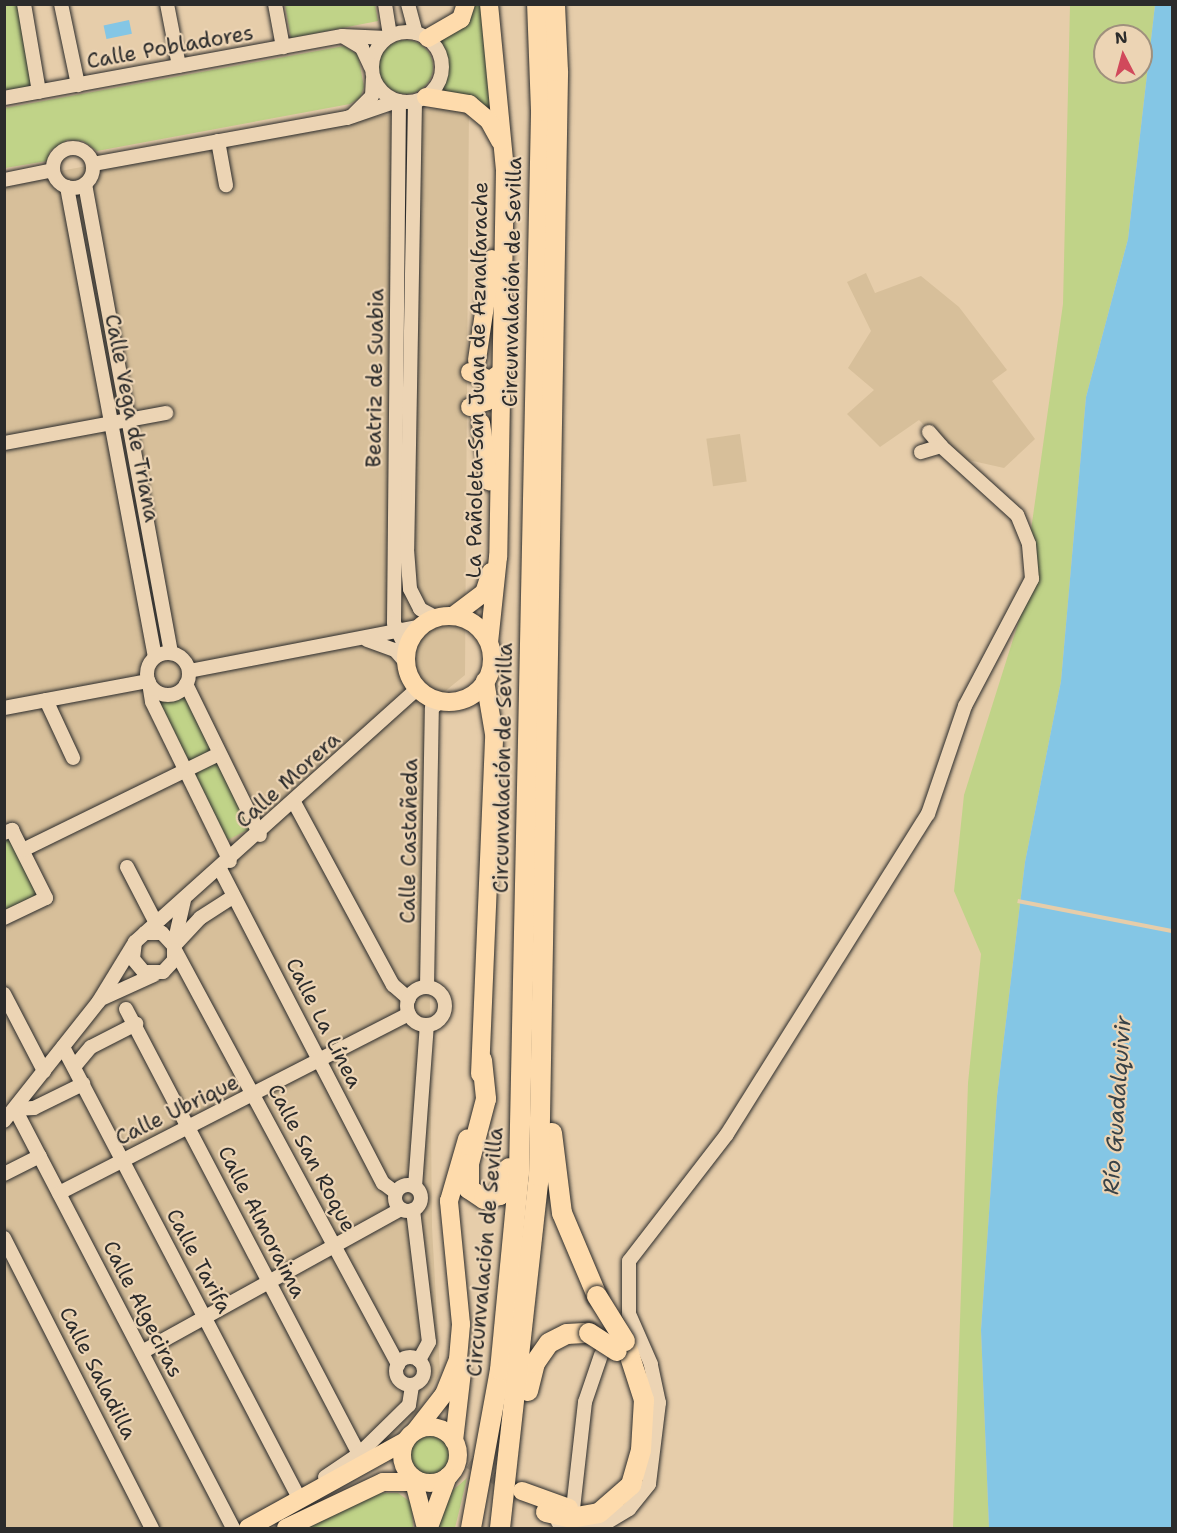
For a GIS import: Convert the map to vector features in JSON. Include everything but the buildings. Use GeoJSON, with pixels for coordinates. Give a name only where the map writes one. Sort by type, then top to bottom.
{"type":"FeatureCollection","features":[{"type":"Feature","properties":{"kind":"highway"},"geometry":{"type":"LineString","coordinates":[[529,4],[538,135]]}},
{"type":"Feature","properties":{"kind":"highway","name":"Circunvalación de Sevilla"},"geometry":{"type":"LineString","coordinates":[[474,1525],[510,1288],[522,1040],[538,135],[537,4]]}},
{"type":"Feature","properties":{"kind":"highway","name":"Circunvalación de Sevilla"},"geometry":{"type":"LineString","coordinates":[[501,1528],[537,1209],[543,1018],[558,71],[555,4]]}},
{"type":"Feature","properties":{"kind":"highway"},"geometry":{"type":"LineString","coordinates":[[558,71],[560,4]]}},
{"type":"Feature","properties":{"kind":"highway"},"geometry":{"type":"LineString","coordinates":[[543,1018],[552,1053],[557,1189],[579,1263],[597,1296],[614,1349],[634,1395],[626,1472],[603,1500],[573,1509]]}},
{"type":"Feature","properties":{"kind":"highway"},"geometry":{"type":"LineString","coordinates":[[482,1060],[486,1099],[467,1174],[469,1189],[484,1199],[500,1195],[508,1183],[512,1090],[522,1040]]}},
{"type":"Feature","properties":{"kind":"highway"},"geometry":{"type":"LineString","coordinates":[[509,1449],[523,1424],[530,1378],[542,1352],[556,1338],[589,1333],[614,1349],[644,1400],[641,1450],[631,1485],[599,1513],[572,1518],[546,1512]]}},
{"type":"Feature","properties":{"kind":"highway"},"geometry":{"type":"LineString","coordinates":[[474,1525],[512,1426]]}},
{"type":"Feature","properties":{"kind":"main road"},"geometry":{"type":"LineString","coordinates":[[422,35],[462,19],[466,4]]}},
{"type":"Feature","properties":{"kind":"main road","name":"La Pañoleta-San Juan de Aznalfarache"},"geometry":{"type":"LineString","coordinates":[[489,4],[502,118],[498,565],[489,642]]}},
{"type":"Feature","properties":{"kind":"main road"},"geometry":{"type":"LineString","coordinates":[[421,99],[469,104],[489,121],[500,141]]}},
{"type":"Feature","properties":{"kind":"main road","name":"La Pañoleta-San Juan de Aznalfarache"},"geometry":{"type":"LineString","coordinates":[[437,620],[484,593],[494,535],[491,390],[502,118]]}},
{"type":"Feature","properties":{"kind":"main road"},"geometry":{"type":"LineString","coordinates":[[499,445],[488,379],[474,366],[500,174]]}},
{"type":"Feature","properties":{"kind":"main road"},"geometry":{"type":"LineString","coordinates":[[470,407],[478,408],[491,390],[502,302]]}},
{"type":"Feature","properties":{"kind":"main road"},"geometry":{"type":"LineString","coordinates":[[481,423],[494,535]]}},
{"type":"Feature","properties":{"kind":"main road"},"geometry":{"type":"LineString","coordinates":[[427,1528],[414,1482],[402,1460],[410,1436],[444,1394],[458,1359],[460,1306],[448,1222],[482,1060],[494,734],[485,681],[492,658],[489,642],[474,624],[437,620],[407,657],[418,688],[477,714],[494,734]]}},
{"type":"Feature","properties":{"kind":"main road"},"geometry":{"type":"LineString","coordinates":[[448,701],[485,681]]}},
{"type":"Feature","properties":{"kind":"main road"},"geometry":{"type":"LineString","coordinates":[[427,1528],[459,1461],[468,1325],[457,1212],[461,1159]]}},
{"type":"Feature","properties":{"kind":"main road"},"geometry":{"type":"LineString","coordinates":[[248,1528],[366,1456],[433,1427],[459,1461]]}},
{"type":"Feature","properties":{"kind":"main road"},"geometry":{"type":"LineString","coordinates":[[286,1528],[356,1490],[383,1482],[414,1482],[459,1461]]}},
{"type":"Feature","properties":{"kind":"main road"},"geometry":{"type":"LineString","coordinates":[[546,1512],[521,1495],[553,1506],[573,1509]]}},
{"type":"Feature","properties":{"kind":"street"},"geometry":{"type":"LineString","coordinates":[[24,4],[39,92]]}},
{"type":"Feature","properties":{"kind":"street"},"geometry":{"type":"LineString","coordinates":[[61,4],[78,85]]}},
{"type":"Feature","properties":{"kind":"street"},"geometry":{"type":"LineString","coordinates":[[167,4],[178,66]]}},
{"type":"Feature","properties":{"kind":"street"},"geometry":{"type":"LineString","coordinates":[[275,4],[284,47]]}},
{"type":"Feature","properties":{"kind":"street"},"geometry":{"type":"LineString","coordinates":[[348,118],[365,107],[372,73],[389,37],[385,4]]}},
{"type":"Feature","properties":{"kind":"street"},"geometry":{"type":"LineString","coordinates":[[93,164],[348,118],[398,101],[421,99],[439,82],[442,63],[422,35],[408,4]]}},
{"type":"Feature","properties":{"kind":"street"},"geometry":{"type":"LineString","coordinates":[[389,37],[422,35]]}},
{"type":"Feature","properties":{"kind":"street"},"geometry":{"type":"LineString","coordinates":[[342,36],[362,48],[372,73],[398,101]]}},
{"type":"Feature","properties":{"kind":"street","name":"Calle Pobladores"},"geometry":{"type":"LineString","coordinates":[[4,98],[342,36],[389,37]]}},
{"type":"Feature","properties":{"kind":"street","name":"Beatriz de Suabia"},"geometry":{"type":"LineString","coordinates":[[421,99],[407,549],[410,590],[420,609],[437,620]]}},
{"type":"Feature","properties":{"kind":"street","name":"Beatriz de Suabia"},"geometry":{"type":"LineString","coordinates":[[398,101],[396,631],[407,657]]}},
{"type":"Feature","properties":{"kind":"street"},"geometry":{"type":"LineString","coordinates":[[218,141],[226,185]]}},
{"type":"Feature","properties":{"kind":"street"},"geometry":{"type":"LineString","coordinates":[[52,170],[56,157],[72,147],[85,152],[93,164]]}},
{"type":"Feature","properties":{"kind":"street"},"geometry":{"type":"LineString","coordinates":[[52,170],[67,187],[84,184],[93,164]]}},
{"type":"Feature","properties":{"kind":"street"},"geometry":{"type":"LineString","coordinates":[[4,180],[52,170]]}},
{"type":"Feature","properties":{"kind":"street","name":"Calle Vega de Triana"},"geometry":{"type":"LineString","coordinates":[[84,184],[171,653]]}},
{"type":"Feature","properties":{"kind":"street","name":"Calle Vega de Triana"},"geometry":{"type":"LineString","coordinates":[[67,187],[155,657]]}},
{"type":"Feature","properties":{"kind":"street"},"geometry":{"type":"LineString","coordinates":[[4,443],[166,413]]}},
{"type":"Feature","properties":{"kind":"street"},"geometry":{"type":"LineString","coordinates":[[546,1512],[568,1525],[601,1526],[629,1509],[649,1484],[659,1403],[651,1364],[629,1314],[629,1261],[727,1134],[928,814],[965,706],[1032,579],[1029,544],[1017,515],[941,446],[929,432]]}},
{"type":"Feature","properties":{"kind":"street"},"geometry":{"type":"LineString","coordinates":[[921,452],[941,446]]}},
{"type":"Feature","properties":{"kind":"street"},"geometry":{"type":"LineString","coordinates":[[260,835],[219,754],[188,677],[171,653],[155,657],[148,668],[149,682],[165,695],[188,677],[362,640],[437,620]]}},
{"type":"Feature","properties":{"kind":"street"},"geometry":{"type":"LineString","coordinates":[[362,640],[395,650],[407,657]]}},
{"type":"Feature","properties":{"kind":"street"},"geometry":{"type":"LineString","coordinates":[[4,708],[149,682]]}},
{"type":"Feature","properties":{"kind":"street","name":"Calle La Línea"},"geometry":{"type":"LineString","coordinates":[[149,682],[152,702],[187,770],[225,865],[234,896],[383,1183],[396,1192]]}},
{"type":"Feature","properties":{"kind":"street","name":"Calle Morera"},"geometry":{"type":"LineString","coordinates":[[4,1121],[99,1000],[140,937],[155,921],[184,900],[295,804],[418,688]]}},
{"type":"Feature","properties":{"kind":"street"},"geometry":{"type":"LineString","coordinates":[[46,700],[73,758]]}},
{"type":"Feature","properties":{"kind":"street","name":"Calle Castañeda"},"geometry":{"type":"LineString","coordinates":[[427,987],[432,708],[448,701]]}},
{"type":"Feature","properties":{"kind":"street"},"geometry":{"type":"LineString","coordinates":[[23,850],[219,754]]}},
{"type":"Feature","properties":{"kind":"street"},"geometry":{"type":"LineString","coordinates":[[295,804],[393,985],[408,999],[409,1014],[427,1025]]}},
{"type":"Feature","properties":{"kind":"street"},"geometry":{"type":"LineString","coordinates":[[4,918],[46,898],[23,850],[8,832]]}},
{"type":"Feature","properties":{"kind":"street"},"geometry":{"type":"LineString","coordinates":[[127,867],[155,921]]}},
{"type":"Feature","properties":{"kind":"street"},"geometry":{"type":"LineString","coordinates":[[174,947],[200,918],[234,896]]}},
{"type":"Feature","properties":{"kind":"street"},"geometry":{"type":"LineString","coordinates":[[162,972],[174,947],[184,900]]}},
{"type":"Feature","properties":{"kind":"street"},"geometry":{"type":"LineString","coordinates":[[174,947],[162,933],[140,937],[135,964],[144,972],[190,971]]}},
{"type":"Feature","properties":{"kind":"street","name":"Calle San Roque"},"geometry":{"type":"LineString","coordinates":[[174,947],[190,971],[398,1365]]}},
{"type":"Feature","properties":{"kind":"street","name":"Calle Morera"},"geometry":{"type":"LineString","coordinates":[[99,1000],[130,983],[162,972]]}},
{"type":"Feature","properties":{"kind":"street"},"geometry":{"type":"LineString","coordinates":[[99,1000],[126,1010],[130,983]]}},
{"type":"Feature","properties":{"kind":"street"},"geometry":{"type":"LineString","coordinates":[[408,999],[427,987],[438,991],[446,1006],[441,1017],[427,1025]]}},
{"type":"Feature","properties":{"kind":"street"},"geometry":{"type":"LineString","coordinates":[[4,994],[44,1071]]}},
{"type":"Feature","properties":{"kind":"street","name":"Calle Almoraima"},"geometry":{"type":"LineString","coordinates":[[126,1010],[136,1024],[270,1285],[366,1456]]}},
{"type":"Feature","properties":{"kind":"street","name":"Calle Ubrique"},"geometry":{"type":"LineString","coordinates":[[59,1193],[254,1096],[409,1014]]}},
{"type":"Feature","properties":{"kind":"street"},"geometry":{"type":"LineString","coordinates":[[74,1068],[91,1047],[136,1024]]}},
{"type":"Feature","properties":{"kind":"street"},"geometry":{"type":"LineString","coordinates":[[142,1352],[337,1249],[407,1210],[421,1198],[415,1187],[427,1025]]}},
{"type":"Feature","properties":{"kind":"street","name":"Calle Tarifa"},"geometry":{"type":"LineString","coordinates":[[63,1047],[297,1494]]}},
{"type":"Feature","properties":{"kind":"street"},"geometry":{"type":"LineString","coordinates":[[15,1109],[34,1108],[83,1084]]}},
{"type":"Feature","properties":{"kind":"street","name":"Calle Algeciras"},"geometry":{"type":"LineString","coordinates":[[15,1109],[234,1528]]}},
{"type":"Feature","properties":{"kind":"street"},"geometry":{"type":"LineString","coordinates":[[4,1174],[40,1156]]}},
{"type":"Feature","properties":{"kind":"street"},"geometry":{"type":"LineString","coordinates":[[234,1528],[366,1456],[409,1405],[412,1385],[424,1376],[419,1360],[429,1342],[407,1210],[396,1192],[402,1186],[415,1187]]}},
{"type":"Feature","properties":{"kind":"street","name":"Calle Saladilla"},"geometry":{"type":"LineString","coordinates":[[4,1238],[152,1528]]}},
{"type":"Feature","properties":{"kind":"street"},"geometry":{"type":"LineString","coordinates":[[573,1509],[585,1402],[614,1349]]}},
{"type":"Feature","properties":{"kind":"street"},"geometry":{"type":"LineString","coordinates":[[412,1385],[398,1378],[398,1365],[410,1357],[419,1360]]}},
{"type":"Feature","properties":{"kind":"shaded area"},"geometry":{"type":"Polygon","coordinates":[[[469,104],[465,675],[427,706],[432,1227],[440,1372],[422,1408],[371,1455],[238,1528],[5,1528],[4,1132],[9,1123],[5,1123],[5,181],[306,126],[469,104]]]}},
{"type":"Feature","properties":{"kind":"shaded area"},"geometry":{"type":"Polygon","coordinates":[[[866,273],[875,293],[921,276],[959,307],[1007,370],[992,381],[1035,439],[1004,468],[955,457],[919,420],[880,447],[847,414],[874,390],[848,368],[871,331],[847,282],[866,273]]]}},
{"type":"Feature","properties":{"kind":"shaded area"},"geometry":{"type":"Polygon","coordinates":[[[740,434],[747,482],[713,486],[706,439],[740,434]]]}},
{"type":"Feature","properties":{"kind":"green space"},"geometry":{"type":"Polygon","coordinates":[[[5,5],[18,5],[31,86],[5,90],[5,5]]]}},
{"type":"Feature","properties":{"kind":"green space"},"geometry":{"type":"Polygon","coordinates":[[[285,5],[375,5],[378,21],[291,38],[285,5]]]}},
{"type":"Feature","properties":{"kind":"green space"},"geometry":{"type":"Polygon","coordinates":[[[469,5],[483,5],[496,121],[440,91],[448,70],[440,39],[469,5]]]}},
{"type":"Feature","properties":{"kind":"green space"},"geometry":{"type":"Polygon","coordinates":[[[1070,5],[1155,5],[1153,24],[1093,24],[1093,84],[1146,84],[1128,239],[1086,397],[1061,681],[1025,862],[997,1096],[981,1330],[989,1528],[953,1528],[968,1083],[981,954],[954,891],[964,795],[1032,579],[1029,544],[1063,304],[1070,5]]]}},
{"type":"Feature","properties":{"kind":"green space"},"geometry":{"type":"Polygon","coordinates":[[[401,40],[411,40],[421,44],[429,52],[433,67],[429,82],[421,90],[411,94],[401,94],[391,90],[383,82],[379,72],[379,62],[383,52],[391,44],[401,40]]]}},
{"type":"Feature","properties":{"kind":"green space"},"geometry":{"type":"Polygon","coordinates":[[[344,46],[358,55],[364,87],[360,98],[350,104],[97,151],[83,141],[67,140],[50,151],[47,161],[5,168],[5,108],[344,46]]]}},
{"type":"Feature","properties":{"kind":"green space"},"geometry":{"type":"Polygon","coordinates":[[[184,694],[214,753],[189,764],[156,700],[172,701],[184,694]]]}},
{"type":"Feature","properties":{"kind":"green space"},"geometry":{"type":"Polygon","coordinates":[[[217,760],[252,828],[227,840],[192,773],[217,760]]]}},
{"type":"Feature","properties":{"kind":"green space"},"geometry":{"type":"Polygon","coordinates":[[[9,836],[38,896],[5,912],[5,838],[9,836]]]}},
{"type":"Feature","properties":{"kind":"green space"},"geometry":{"type":"Polygon","coordinates":[[[429,1435],[437,1436],[443,1441],[448,1447],[448,1463],[443,1469],[437,1474],[429,1475],[421,1474],[415,1469],[410,1463],[409,1455],[410,1447],[415,1441],[421,1436],[429,1435]]]}},
{"type":"Feature","properties":{"kind":"green space"},"geometry":{"type":"Polygon","coordinates":[[[467,1478],[455,1528],[439,1528],[444,1498],[467,1478]]]}},
{"type":"Feature","properties":{"kind":"green space"},"geometry":{"type":"Polygon","coordinates":[[[374,1493],[398,1493],[412,1503],[413,1528],[308,1528],[374,1493]]]}},
{"type":"Feature","properties":{"kind":"water","name":"Río Guadalquivir"},"geometry":{"type":"Polygon","coordinates":[[[1155,5],[1172,5],[1172,1528],[989,1528],[981,1330],[997,1096],[1025,862],[1061,681],[1086,397],[1128,239],[1146,84],[1153,84],[1155,5]]]}},
{"type":"Feature","properties":{"kind":"water"},"geometry":{"type":"Polygon","coordinates":[[[129,20],[132,34],[106,39],[104,25],[129,20]]]}},
{"type":"Feature","properties":{"kind":"pier"},"geometry":{"type":"Polygon","coordinates":[[[1018,899],[1172,929],[1171,933],[1017,903],[1018,899]]]}},
{"type":"Feature","properties":{"kind":"tunnel"},"geometry":{"type":"LineString","coordinates":[[471,1460],[515,1487]]}}]}
